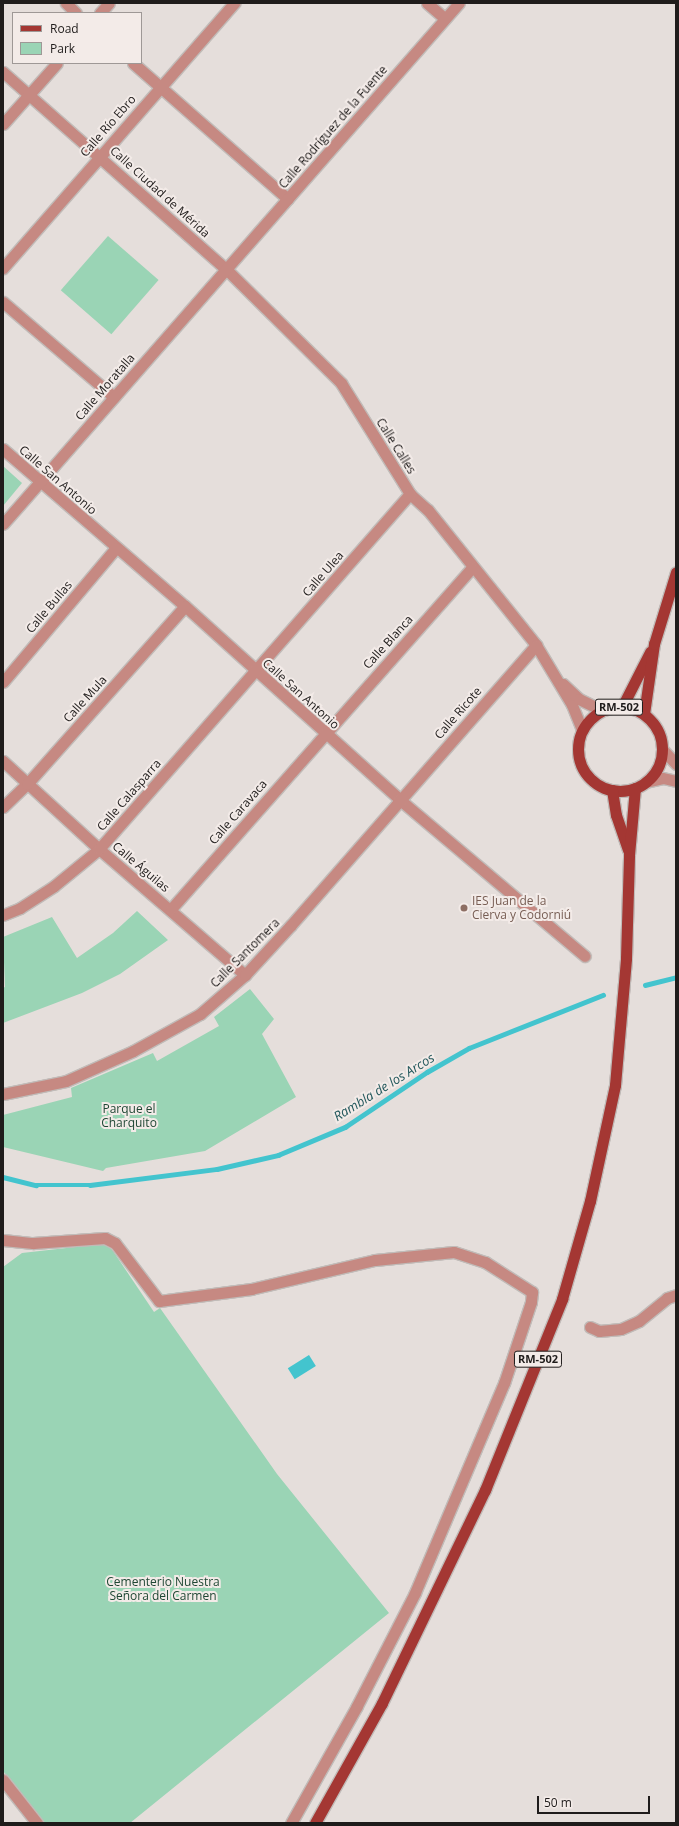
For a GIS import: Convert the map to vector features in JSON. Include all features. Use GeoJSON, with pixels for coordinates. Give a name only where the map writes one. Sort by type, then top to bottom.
{"type":"FeatureCollection","features":[{"type":"Feature","properties":{"kind":"main road","name":"RM-502"},"geometry":{"type":"LineString","coordinates":[[644,714],[654,644],[676,572]]}},
{"type":"Feature","properties":{"kind":"main road","name":"RM-502"},"geometry":{"type":"LineString","coordinates":[[622,707],[654,644]]}},
{"type":"Feature","properties":{"kind":"main road","name":"RM-502"},"geometry":{"type":"LineString","coordinates":[[582,730],[593,716],[602,710],[622,707],[644,714],[654,724],[660,736],[662,749]]}},
{"type":"Feature","properties":{"kind":"main road"},"geometry":{"type":"LineString","coordinates":[[582,730],[578,746],[583,770],[596,783],[612,790],[635,788],[646,782],[654,773],[662,749]]}},
{"type":"Feature","properties":{"kind":"main road","name":"RM-502"},"geometry":{"type":"LineString","coordinates":[[315,1823],[382,1703],[485,1490],[562,1299],[590,1201],[615,1085],[626,958],[629,855],[635,788]]}},
{"type":"Feature","properties":{"kind":"main road"},"geometry":{"type":"LineString","coordinates":[[612,790],[616,815],[629,855]]}},
{"type":"Feature","properties":{"kind":"street"},"geometry":{"type":"LineString","coordinates":[[66,3],[75,12]]}},
{"type":"Feature","properties":{"kind":"street"},"geometry":{"type":"LineString","coordinates":[[101,12],[109,3]]}},
{"type":"Feature","properties":{"kind":"street","name":"Calle Río Ebro"},"geometry":{"type":"LineString","coordinates":[[3,268],[99,155],[234,3]]}},
{"type":"Feature","properties":{"kind":"street"},"geometry":{"type":"LineString","coordinates":[[427,3],[444,18]]}},
{"type":"Feature","properties":{"kind":"street","name":"Calle Rodríguez de la Fuente"},"geometry":{"type":"LineString","coordinates":[[226,269],[444,18],[459,3]]}},
{"type":"Feature","properties":{"kind":"street"},"geometry":{"type":"LineString","coordinates":[[3,124],[56,64]]}},
{"type":"Feature","properties":{"kind":"street"},"geometry":{"type":"LineString","coordinates":[[134,64],[288,199]]}},
{"type":"Feature","properties":{"kind":"street","name":"Calle Ciudad de Mérida"},"geometry":{"type":"LineString","coordinates":[[3,72],[30,94],[226,269]]}},
{"type":"Feature","properties":{"kind":"street","name":"Calle Moratalla"},"geometry":{"type":"LineString","coordinates":[[3,524],[226,269]]}},
{"type":"Feature","properties":{"kind":"street","name":"Calle Calles"},"geometry":{"type":"LineString","coordinates":[[226,269],[341,383],[410,494],[428,510],[472,568],[536,645],[553,675]]}},
{"type":"Feature","properties":{"kind":"street"},"geometry":{"type":"LineString","coordinates":[[3,302],[114,397]]}},
{"type":"Feature","properties":{"kind":"street","name":"Calle San Antonio"},"geometry":{"type":"LineString","coordinates":[[3,449],[184,606],[399,799],[585,956]]}},
{"type":"Feature","properties":{"kind":"street","name":"Calle Ulea"},"geometry":{"type":"LineString","coordinates":[[256,671],[410,494]]}},
{"type":"Feature","properties":{"kind":"street","name":"Calle Bullas"},"geometry":{"type":"LineString","coordinates":[[3,682],[116,548]]}},
{"type":"Feature","properties":{"kind":"street","name":"Calle Blanca"},"geometry":{"type":"LineString","coordinates":[[324,732],[472,568]]}},
{"type":"Feature","properties":{"kind":"street","name":"Calle Mula"},"geometry":{"type":"LineString","coordinates":[[3,807],[27,784],[184,606]]}},
{"type":"Feature","properties":{"kind":"street","name":"Calle Ricote"},"geometry":{"type":"LineString","coordinates":[[399,799],[536,645]]}},
{"type":"Feature","properties":{"kind":"street","name":"Calle Calasparra"},"geometry":{"type":"LineString","coordinates":[[3,915],[20,908],[54,886],[99,848],[256,671]]}},
{"type":"Feature","properties":{"kind":"street"},"geometry":{"type":"LineString","coordinates":[[553,675],[579,699],[602,710]]}},
{"type":"Feature","properties":{"kind":"street"},"geometry":{"type":"LineString","coordinates":[[553,675],[572,705],[582,730]]}},
{"type":"Feature","properties":{"kind":"street","name":"Calle Caravaca"},"geometry":{"type":"LineString","coordinates":[[171,909],[324,732]]}},
{"type":"Feature","properties":{"kind":"street"},"geometry":{"type":"LineString","coordinates":[[662,749],[676,764]]}},
{"type":"Feature","properties":{"kind":"street","name":"Calle Águilas"},"geometry":{"type":"LineString","coordinates":[[3,761],[99,848],[171,909],[245,975]]}},
{"type":"Feature","properties":{"kind":"street"},"geometry":{"type":"LineString","coordinates":[[646,782],[663,778],[676,781]]}},
{"type":"Feature","properties":{"kind":"street","name":"Calle Santomera"},"geometry":{"type":"LineString","coordinates":[[3,1094],[66,1081],[133,1051],[200,1014],[245,975],[399,799]]}},
{"type":"Feature","properties":{"kind":"street"},"geometry":{"type":"LineString","coordinates":[[3,1240],[33,1243],[105,1238],[115,1243],[159,1301],[251,1289],[375,1260],[454,1252],[485,1262],[532,1292],[531,1302],[502,1390],[415,1593],[357,1706],[291,1823]]}},
{"type":"Feature","properties":{"kind":"street"},"geometry":{"type":"LineString","coordinates":[[590,1328],[599,1331],[621,1330],[639,1321],[667,1298],[676,1295]]}},
{"type":"Feature","properties":{"kind":"street"},"geometry":{"type":"LineString","coordinates":[[3,1780],[38,1823]]}},
{"type":"Feature","properties":{"kind":"green space"},"geometry":{"type":"Polygon","coordinates":[[[108,236],[159,280],[111,334],[61,290],[108,236]]]}},
{"type":"Feature","properties":{"kind":"green space"},"geometry":{"type":"Polygon","coordinates":[[[3,466],[22,483],[3,506],[3,466]]]}},
{"type":"Feature","properties":{"kind":"green space"},"geometry":{"type":"Polygon","coordinates":[[[137,911],[168,940],[120,974],[82,993],[3,1023],[3,988],[5,987],[3,937],[52,917],[77,958],[113,933],[137,911]]]}},
{"type":"Feature","properties":{"kind":"green space","name":"Parque el Charquito"},"geometry":{"type":"Polygon","coordinates":[[[250,989],[274,1019],[262,1034],[296,1097],[205,1151],[106,1168],[103,1171],[3,1147],[3,1115],[72,1097],[71,1088],[153,1053],[157,1061],[219,1026],[214,1017],[250,989]]]}},
{"type":"Feature","properties":{"kind":"green space","name":"Cementerio Nuestra Señora del Carmen"},"geometry":{"type":"Polygon","coordinates":[[[102,1244],[111,1248],[154,1312],[160,1308],[277,1474],[389,1613],[130,1823],[45,1823],[3,1771],[3,1267],[22,1253],[102,1244]]]}},
{"type":"Feature","properties":{"kind":"water"},"geometry":{"type":"Polygon","coordinates":[[[309,1355],[316,1366],[295,1379],[288,1368],[309,1355]]]}},
{"type":"Feature","properties":{"kind":"waterway","name":"Rambla de los Arcos"},"geometry":{"type":"LineString","coordinates":[[645,985],[676,977]]}},
{"type":"Feature","properties":{"kind":"waterway","name":"Rambla de los Arcos"},"geometry":{"type":"LineString","coordinates":[[3,1177],[36,1185],[90,1185],[217,1169],[278,1155],[345,1127],[427,1072],[469,1048],[603,995]]}},
{"type":"Feature","properties":{"kind":"place","name":"IES Juan de la Cierva y Codorniú"},"geometry":{"type":"Point","coordinates":[464,908]}}]}
